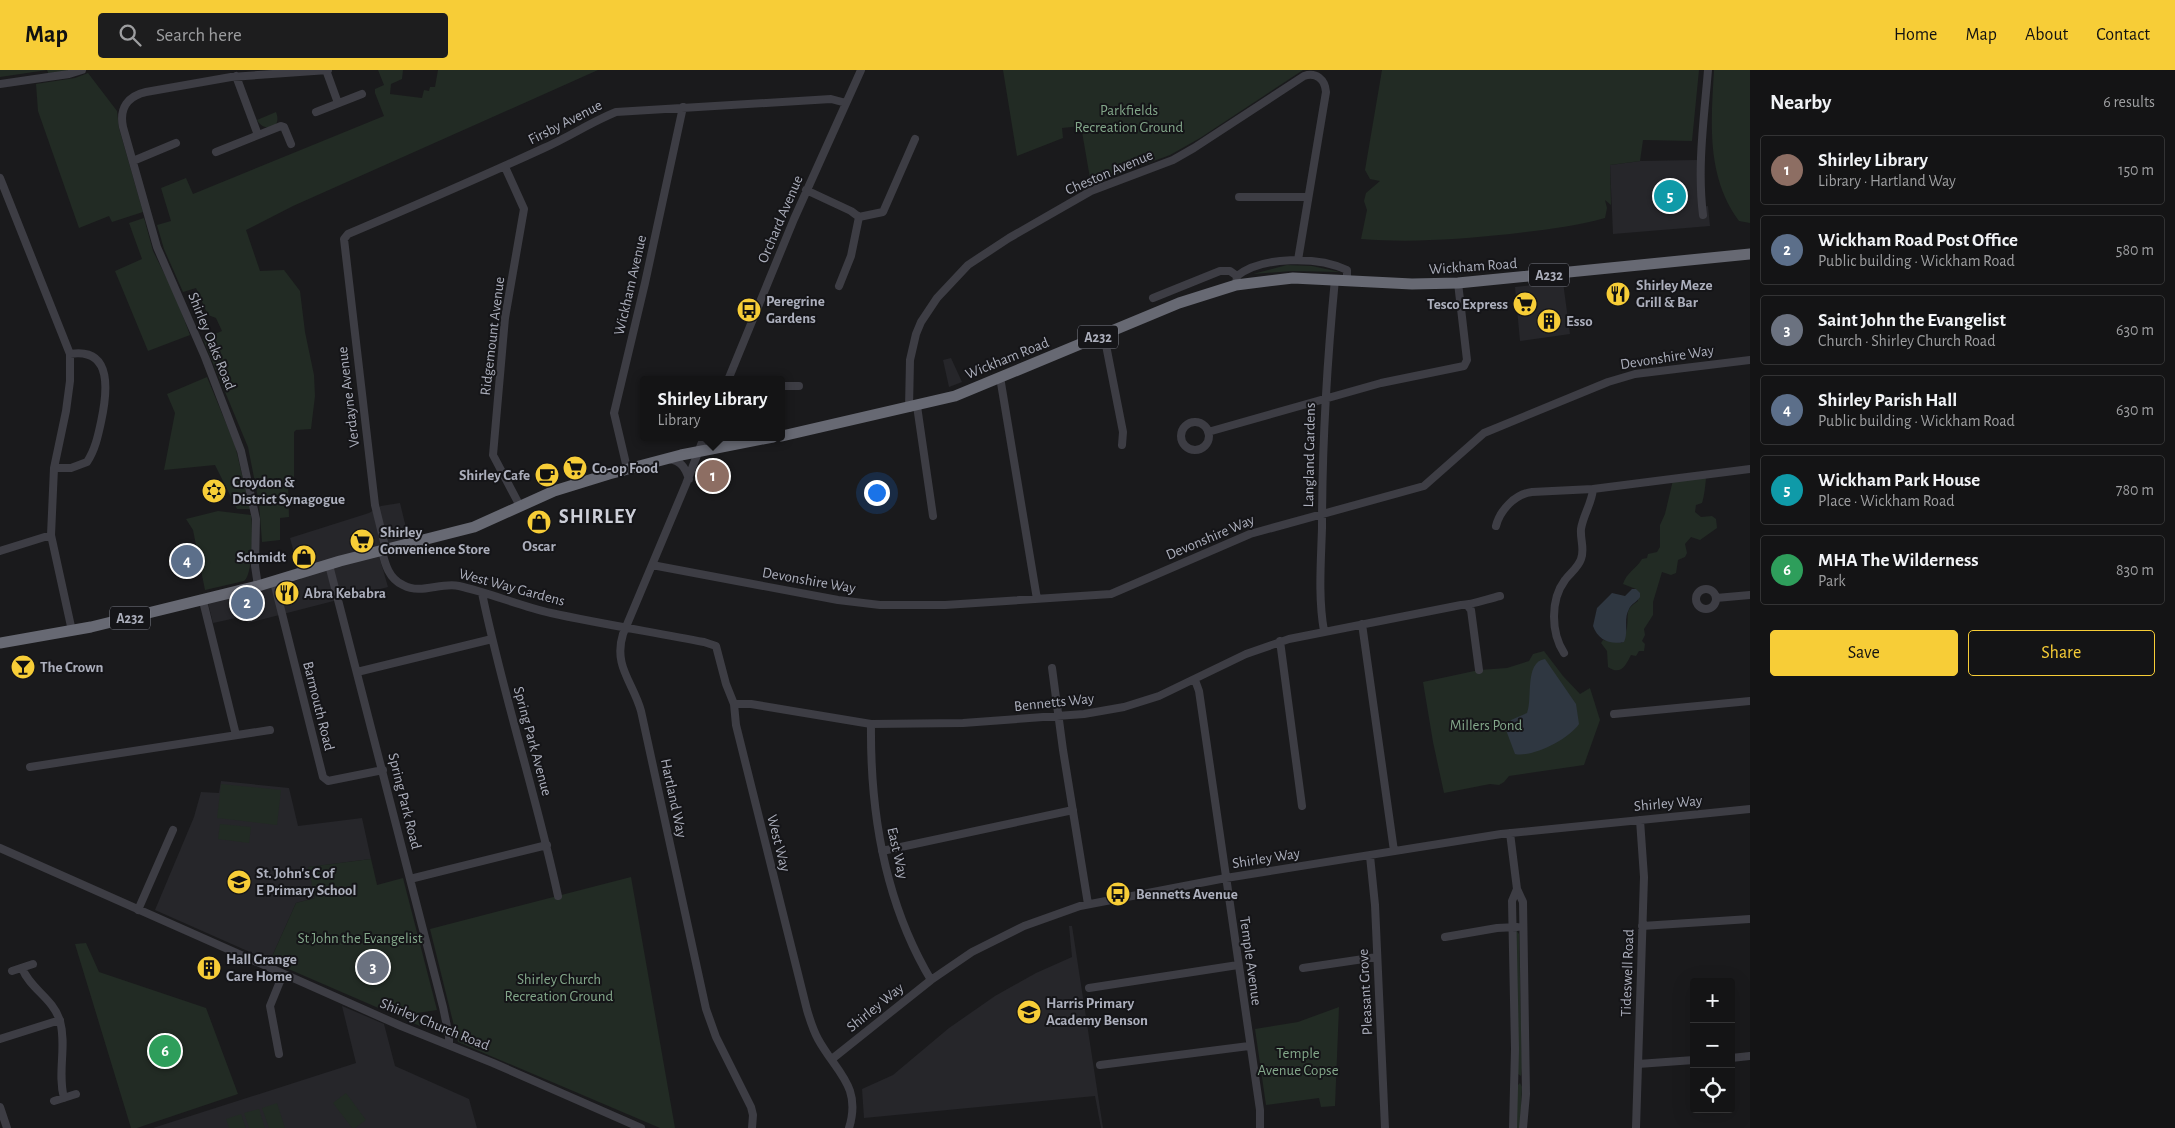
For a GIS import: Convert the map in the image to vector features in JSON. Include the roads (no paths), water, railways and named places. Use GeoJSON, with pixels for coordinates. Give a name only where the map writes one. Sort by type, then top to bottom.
{"type":"FeatureCollection","features":[{"type":"Feature","properties":{"kind":"highway","name":"Wickham Road"},"geometry":{"type":"LineString","coordinates":[[785,435],[955,396],[1236,281],[1286,278],[1412,284],[1458,283],[1750,254]]}},
{"type":"Feature","properties":{"kind":"highway","name":"A232"},"geometry":{"type":"LineString","coordinates":[[0,643],[72,631],[274,582],[329,564],[474,527],[560,488],[627,468],[755,441]]}},
{"type":"Feature","properties":{"kind":"street"},"geometry":{"type":"LineString","coordinates":[[0,84],[69,74],[82,70]]}},
{"type":"Feature","properties":{"kind":"street"},"geometry":{"type":"LineString","coordinates":[[258,135],[233,74],[327,70],[338,103]]}},
{"type":"Feature","properties":{"kind":"street","name":"Orchard Avenue"},"geometry":{"type":"LineString","coordinates":[[730,376],[806,190],[861,70]]}},
{"type":"Feature","properties":{"kind":"street"},"geometry":{"type":"LineString","coordinates":[[1703,215],[1700,188],[1700,159],[1708,70]]}},
{"type":"Feature","properties":{"kind":"street","name":"Cheston Avenue"},"geometry":{"type":"LineString","coordinates":[[934,516],[913,407],[910,360],[918,328],[937,298],[968,265],[1009,238],[1091,191],[1173,160],[1307,72],[1320,78],[1326,89],[1298,260]]}},
{"type":"Feature","properties":{"kind":"street","name":"Shirley Oaks Road"},"geometry":{"type":"LineString","coordinates":[[233,74],[139,94],[128,100],[123,110],[122,122],[157,247],[205,357],[243,460],[256,519],[255,566],[258,586]]}},
{"type":"Feature","properties":{"kind":"street"},"geometry":{"type":"LineString","coordinates":[[316,112],[362,94]]}},
{"type":"Feature","properties":{"kind":"street","name":"Firsby Avenue"},"geometry":{"type":"LineString","coordinates":[[344,239],[348,234],[505,167],[572,136],[597,119],[616,112],[831,99],[846,103]]}},
{"type":"Feature","properties":{"kind":"street","name":"Wickham Avenue"},"geometry":{"type":"LineString","coordinates":[[627,468],[614,413],[683,107]]}},
{"type":"Feature","properties":{"kind":"street"},"geometry":{"type":"LineString","coordinates":[[216,152],[283,126],[291,144]]}},
{"type":"Feature","properties":{"kind":"street"},"geometry":{"type":"LineString","coordinates":[[806,190],[851,211],[859,217],[883,212],[915,139]]}},
{"type":"Feature","properties":{"kind":"street"},"geometry":{"type":"LineString","coordinates":[[133,161],[176,143]]}},
{"type":"Feature","properties":{"kind":"street","name":"Ridgemount Avenue"},"geometry":{"type":"LineString","coordinates":[[505,167],[524,209],[506,318],[492,455],[520,506]]}},
{"type":"Feature","properties":{"kind":"street"},"geometry":{"type":"LineString","coordinates":[[0,178],[70,354],[70,381],[66,411],[54,468],[51,535],[72,631]]}},
{"type":"Feature","properties":{"kind":"street"},"geometry":{"type":"LineString","coordinates":[[1239,197],[1308,197]]}},
{"type":"Feature","properties":{"kind":"street"},"geometry":{"type":"LineString","coordinates":[[839,286],[851,256],[859,217]]}},
{"type":"Feature","properties":{"kind":"street","name":"Verdayne Avenue"},"geometry":{"type":"LineString","coordinates":[[344,239],[375,506],[384,550]]}},
{"type":"Feature","properties":{"kind":"street","name":"Wickham Road"},"geometry":{"type":"LineString","coordinates":[[1153,298],[1220,272],[1230,272],[1236,281],[1265,264],[1298,260],[1337,265],[1347,270],[1347,280]]}},
{"type":"Feature","properties":{"kind":"street","name":"Langland Gardens"},"geometry":{"type":"LineString","coordinates":[[1324,631],[1321,577],[1324,400],[1334,279]]}},
{"type":"Feature","properties":{"kind":"street"},"geometry":{"type":"LineString","coordinates":[[1208,432],[1387,382],[1466,365],[1467,356],[1458,283]]}},
{"type":"Feature","properties":{"kind":"street"},"geometry":{"type":"LineString","coordinates":[[1104,335],[1123,432],[1122,445]]}},
{"type":"Feature","properties":{"kind":"street"},"geometry":{"type":"LineString","coordinates":[[54,468],[71,468],[87,462],[97,438],[103,408],[105,380],[101,365],[87,354],[70,354]]}},
{"type":"Feature","properties":{"kind":"street","name":"Devonshire Way"},"geometry":{"type":"LineString","coordinates":[[652,565],[838,600],[880,605],[913,606],[1115,593],[1250,534],[1424,486],[1484,433],[1608,382],[1635,374],[1750,360]]}},
{"type":"Feature","properties":{"kind":"street"},"geometry":{"type":"LineString","coordinates":[[1000,377],[1038,599]]}},
{"type":"Feature","properties":{"kind":"street"},"geometry":{"type":"LineString","coordinates":[[785,386],[798,386]]}},
{"type":"Feature","properties":{"kind":"street"},"geometry":{"type":"LineString","coordinates":[[699,452],[703,441]]}},
{"type":"Feature","properties":{"kind":"street"},"geometry":{"type":"LineString","coordinates":[[715,441],[726,447]]}},
{"type":"Feature","properties":{"kind":"street","name":"Hartland Way"},"geometry":{"type":"LineString","coordinates":[[699,452],[626,626],[620,647],[621,666],[641,712],[706,1009],[716,1037],[750,1107],[752,1128]]}},
{"type":"Feature","properties":{"kind":"street"},"geometry":{"type":"LineString","coordinates":[[667,459],[679,462],[684,466],[689,479]]}},
{"type":"Feature","properties":{"kind":"street"},"geometry":{"type":"LineString","coordinates":[[1496,526],[1500,516],[1514,500],[1523,494],[1593,489],[1750,469]]}},
{"type":"Feature","properties":{"kind":"street"},"geometry":{"type":"LineString","coordinates":[[1552,651],[1562,650],[1556,625],[1556,598],[1563,583],[1582,558],[1581,528],[1591,504],[1593,489]]}},
{"type":"Feature","properties":{"kind":"street"},"geometry":{"type":"LineString","coordinates":[[0,551],[51,535]]}},
{"type":"Feature","properties":{"kind":"street","name":"West Way Gardens"},"geometry":{"type":"LineString","coordinates":[[384,550],[389,573],[402,585],[420,590],[452,585],[549,612],[626,626]]}},
{"type":"Feature","properties":{"kind":"street","name":"Spring Park Road"},"geometry":{"type":"LineString","coordinates":[[329,564],[450,1036],[449,1045]]}},
{"type":"Feature","properties":{"kind":"street","name":"Barmouth Road"},"geometry":{"type":"LineString","coordinates":[[274,582],[324,779],[331,780],[383,770]]}},
{"type":"Feature","properties":{"kind":"street","name":"Spring Park Avenue"},"geometry":{"type":"LineString","coordinates":[[482,593],[492,640],[547,845],[558,896]]}},
{"type":"Feature","properties":{"kind":"street"},"geometry":{"type":"LineString","coordinates":[[1716,598],[1750,595]]}},
{"type":"Feature","properties":{"kind":"street","name":"Bennetts Way"},"geometry":{"type":"LineString","coordinates":[[734,704],[751,704],[871,724],[924,724],[1058,717],[1124,707],[1159,696],[1196,680],[1246,654],[1280,641],[1461,604],[1468,606],[1500,596]]}},
{"type":"Feature","properties":{"kind":"street"},"geometry":{"type":"LineString","coordinates":[[203,600],[236,735]]}},
{"type":"Feature","properties":{"kind":"street"},"geometry":{"type":"LineString","coordinates":[[1468,606],[1471,610],[1479,670]]}},
{"type":"Feature","properties":{"kind":"street"},"geometry":{"type":"LineString","coordinates":[[1362,624],[1394,851]]}},
{"type":"Feature","properties":{"kind":"street","name":"West Way"},"geometry":{"type":"LineString","coordinates":[[626,626],[714,644],[717,649],[726,684],[734,704],[740,743],[807,1010],[818,1039],[847,1082],[852,1094],[852,1116],[849,1128]]}},
{"type":"Feature","properties":{"kind":"street"},"geometry":{"type":"LineString","coordinates":[[356,672],[492,640]]}},
{"type":"Feature","properties":{"kind":"street"},"geometry":{"type":"LineString","coordinates":[[1280,641],[1302,806]]}},
{"type":"Feature","properties":{"kind":"street"},"geometry":{"type":"LineString","coordinates":[[1052,668],[1088,904]]}},
{"type":"Feature","properties":{"kind":"street","name":"Temple Avenue"},"geometry":{"type":"LineString","coordinates":[[1196,680],[1260,1110],[1260,1128]]}},
{"type":"Feature","properties":{"kind":"street"},"geometry":{"type":"LineString","coordinates":[[1614,714],[1750,701]]}},
{"type":"Feature","properties":{"kind":"street","name":"East Way"},"geometry":{"type":"LineString","coordinates":[[871,724],[873,796],[882,851],[903,922],[931,980]]}},
{"type":"Feature","properties":{"kind":"street"},"geometry":{"type":"LineString","coordinates":[[30,768],[270,730]]}},
{"type":"Feature","properties":{"kind":"street","name":"Shirley Way"},"geometry":{"type":"LineString","coordinates":[[832,1059],[931,980],[998,938],[1041,919],[1088,904],[1226,878],[1510,833],[1750,809]]}},
{"type":"Feature","properties":{"kind":"street"},"geometry":{"type":"LineString","coordinates":[[882,851],[1073,810]]}},
{"type":"Feature","properties":{"kind":"street","name":"Tideswell Road"},"geometry":{"type":"LineString","coordinates":[[1636,1128],[1643,861],[1640,820]]}},
{"type":"Feature","properties":{"kind":"street"},"geometry":{"type":"LineString","coordinates":[[138,910],[173,830]]}},
{"type":"Feature","properties":{"kind":"street"},"geometry":{"type":"LineString","coordinates":[[1510,833],[1517,889],[1523,902],[1525,1080],[1523,1128]]}},
{"type":"Feature","properties":{"kind":"street"},"geometry":{"type":"LineString","coordinates":[[410,880],[547,845]]}},
{"type":"Feature","properties":{"kind":"street","name":"Shirley Church Road"},"geometry":{"type":"LineString","coordinates":[[0,848],[283,974],[449,1045],[494,1062],[641,1128]]}},
{"type":"Feature","properties":{"kind":"street","name":"Pleasant Grove"},"geometry":{"type":"LineString","coordinates":[[1370,856],[1374,895],[1385,1128]]}},
{"type":"Feature","properties":{"kind":"street"},"geometry":{"type":"LineString","coordinates":[[1512,1128],[1515,1080],[1512,901],[1517,889]]}},
{"type":"Feature","properties":{"kind":"street"},"geometry":{"type":"LineString","coordinates":[[1642,926],[1750,919]]}},
{"type":"Feature","properties":{"kind":"street"},"geometry":{"type":"LineString","coordinates":[[1445,937],[1522,927]]}},
{"type":"Feature","properties":{"kind":"street"},"geometry":{"type":"LineString","coordinates":[[1303,968],[1377,958]]}},
{"type":"Feature","properties":{"kind":"street"},"geometry":{"type":"LineString","coordinates":[[12,971],[33,964]]}},
{"type":"Feature","properties":{"kind":"street"},"geometry":{"type":"LineString","coordinates":[[1089,988],[1238,965]]}},
{"type":"Feature","properties":{"kind":"street"},"geometry":{"type":"LineString","coordinates":[[22,968],[28,980],[51,1002],[60,1020],[63,1043],[61,1084],[64,1098]]}},
{"type":"Feature","properties":{"kind":"street"},"geometry":{"type":"LineString","coordinates":[[279,1054],[270,1006],[283,974]]}},
{"type":"Feature","properties":{"kind":"street"},"geometry":{"type":"LineString","coordinates":[[0,1039],[60,1020]]}},
{"type":"Feature","properties":{"kind":"street"},"geometry":{"type":"LineString","coordinates":[[1100,1065],[1249,1046]]}},
{"type":"Feature","properties":{"kind":"street"},"geometry":{"type":"LineString","coordinates":[[1735,1058],[1750,1056]]}},
{"type":"Feature","properties":{"kind":"street"},"geometry":{"type":"LineString","coordinates":[[1638,1064],[1690,1060]]}},
{"type":"Feature","properties":{"kind":"street"},"geometry":{"type":"LineString","coordinates":[[1515,1080],[1525,1080]]}},
{"type":"Feature","properties":{"kind":"street"},"geometry":{"type":"LineString","coordinates":[[54,1101],[76,1094]]}},
{"type":"Feature","properties":{"kind":"street"},"geometry":{"type":"LineString","coordinates":[[0,1108],[7,1128]]}},
{"type":"Feature","properties":{"kind":"place","name":"Wickham Park House"},"geometry":{"type":"Point","coordinates":[1670,196]}},
{"type":"Feature","properties":{"kind":"place","name":"Shirley Meze Grill & Bar"},"geometry":{"type":"Point","coordinates":[1618,294]}},
{"type":"Feature","properties":{"kind":"place","name":"Tesco Express"},"geometry":{"type":"Point","coordinates":[1525,304]}},
{"type":"Feature","properties":{"kind":"place","name":"Peregrine Gardens"},"geometry":{"type":"Point","coordinates":[749,310]}},
{"type":"Feature","properties":{"kind":"place","name":"Esso"},"geometry":{"type":"Point","coordinates":[1549,321]}},
{"type":"Feature","properties":{"kind":"place","name":"Co-op Food"},"geometry":{"type":"Point","coordinates":[575,468]}},
{"type":"Feature","properties":{"kind":"place","name":"Shirley Cafe"},"geometry":{"type":"Point","coordinates":[547,475]}},
{"type":"Feature","properties":{"kind":"place","name":"Shirley Library"},"geometry":{"type":"Point","coordinates":[713,476]}},
{"type":"Feature","properties":{"kind":"place","name":"Croydon & District Synagogue"},"geometry":{"type":"Point","coordinates":[214,491]}},
{"type":"Feature","properties":{"kind":"place","name":"Oscar"},"geometry":{"type":"Point","coordinates":[539,522]}},
{"type":"Feature","properties":{"kind":"place","name":"Shirley Convenience Store"},"geometry":{"type":"Point","coordinates":[362,541]}},
{"type":"Feature","properties":{"kind":"place","name":"Schmidt"},"geometry":{"type":"Point","coordinates":[304,557]}},
{"type":"Feature","properties":{"kind":"place","name":"Shirley Parish Hall"},"geometry":{"type":"Point","coordinates":[187,561]}},
{"type":"Feature","properties":{"kind":"place","name":"Abra Kebabra"},"geometry":{"type":"Point","coordinates":[287,593]}},
{"type":"Feature","properties":{"kind":"place","name":"Wickham Road Post Office"},"geometry":{"type":"Point","coordinates":[247,603]}},
{"type":"Feature","properties":{"kind":"place","name":"The Crown"},"geometry":{"type":"Point","coordinates":[23,667]}},
{"type":"Feature","properties":{"kind":"place","name":"St. John's C of E Primary School"},"geometry":{"type":"Point","coordinates":[239,882]}},
{"type":"Feature","properties":{"kind":"place","name":"Bennetts Avenue"},"geometry":{"type":"Point","coordinates":[1118,894]}},
{"type":"Feature","properties":{"kind":"place","name":"Saint John the Evangelist"},"geometry":{"type":"Point","coordinates":[373,967]}},
{"type":"Feature","properties":{"kind":"place","name":"Hall Grange Care Home"},"geometry":{"type":"Point","coordinates":[209,968]}},
{"type":"Feature","properties":{"kind":"place","name":"Harris Primary Academy Benson"},"geometry":{"type":"Point","coordinates":[1029,1012]}},
{"type":"Feature","properties":{"kind":"place","name":"MHA The Wilderness"},"geometry":{"type":"Point","coordinates":[165,1051]}},
{"type":"Feature","properties":{"kind":"district","name":"SHIRLEY"},"geometry":{"type":"Point","coordinates":[598,516]}},
{"type":"Feature","properties":{"kind":"park label","name":"Parkfields Recreation Ground"},"geometry":{"type":"Point","coordinates":[1129,118]}},
{"type":"Feature","properties":{"kind":"park label","name":"Millers Pond"},"geometry":{"type":"Point","coordinates":[1486,725]}},
{"type":"Feature","properties":{"kind":"park label","name":"St John the Evangelist"},"geometry":{"type":"Point","coordinates":[360,938]}},
{"type":"Feature","properties":{"kind":"park label","name":"Shirley Church Recreation Ground"},"geometry":{"type":"Point","coordinates":[559,988]}},
{"type":"Feature","properties":{"kind":"park label","name":"Temple Avenue Copse"},"geometry":{"type":"Point","coordinates":[1298,1062]}}]}
